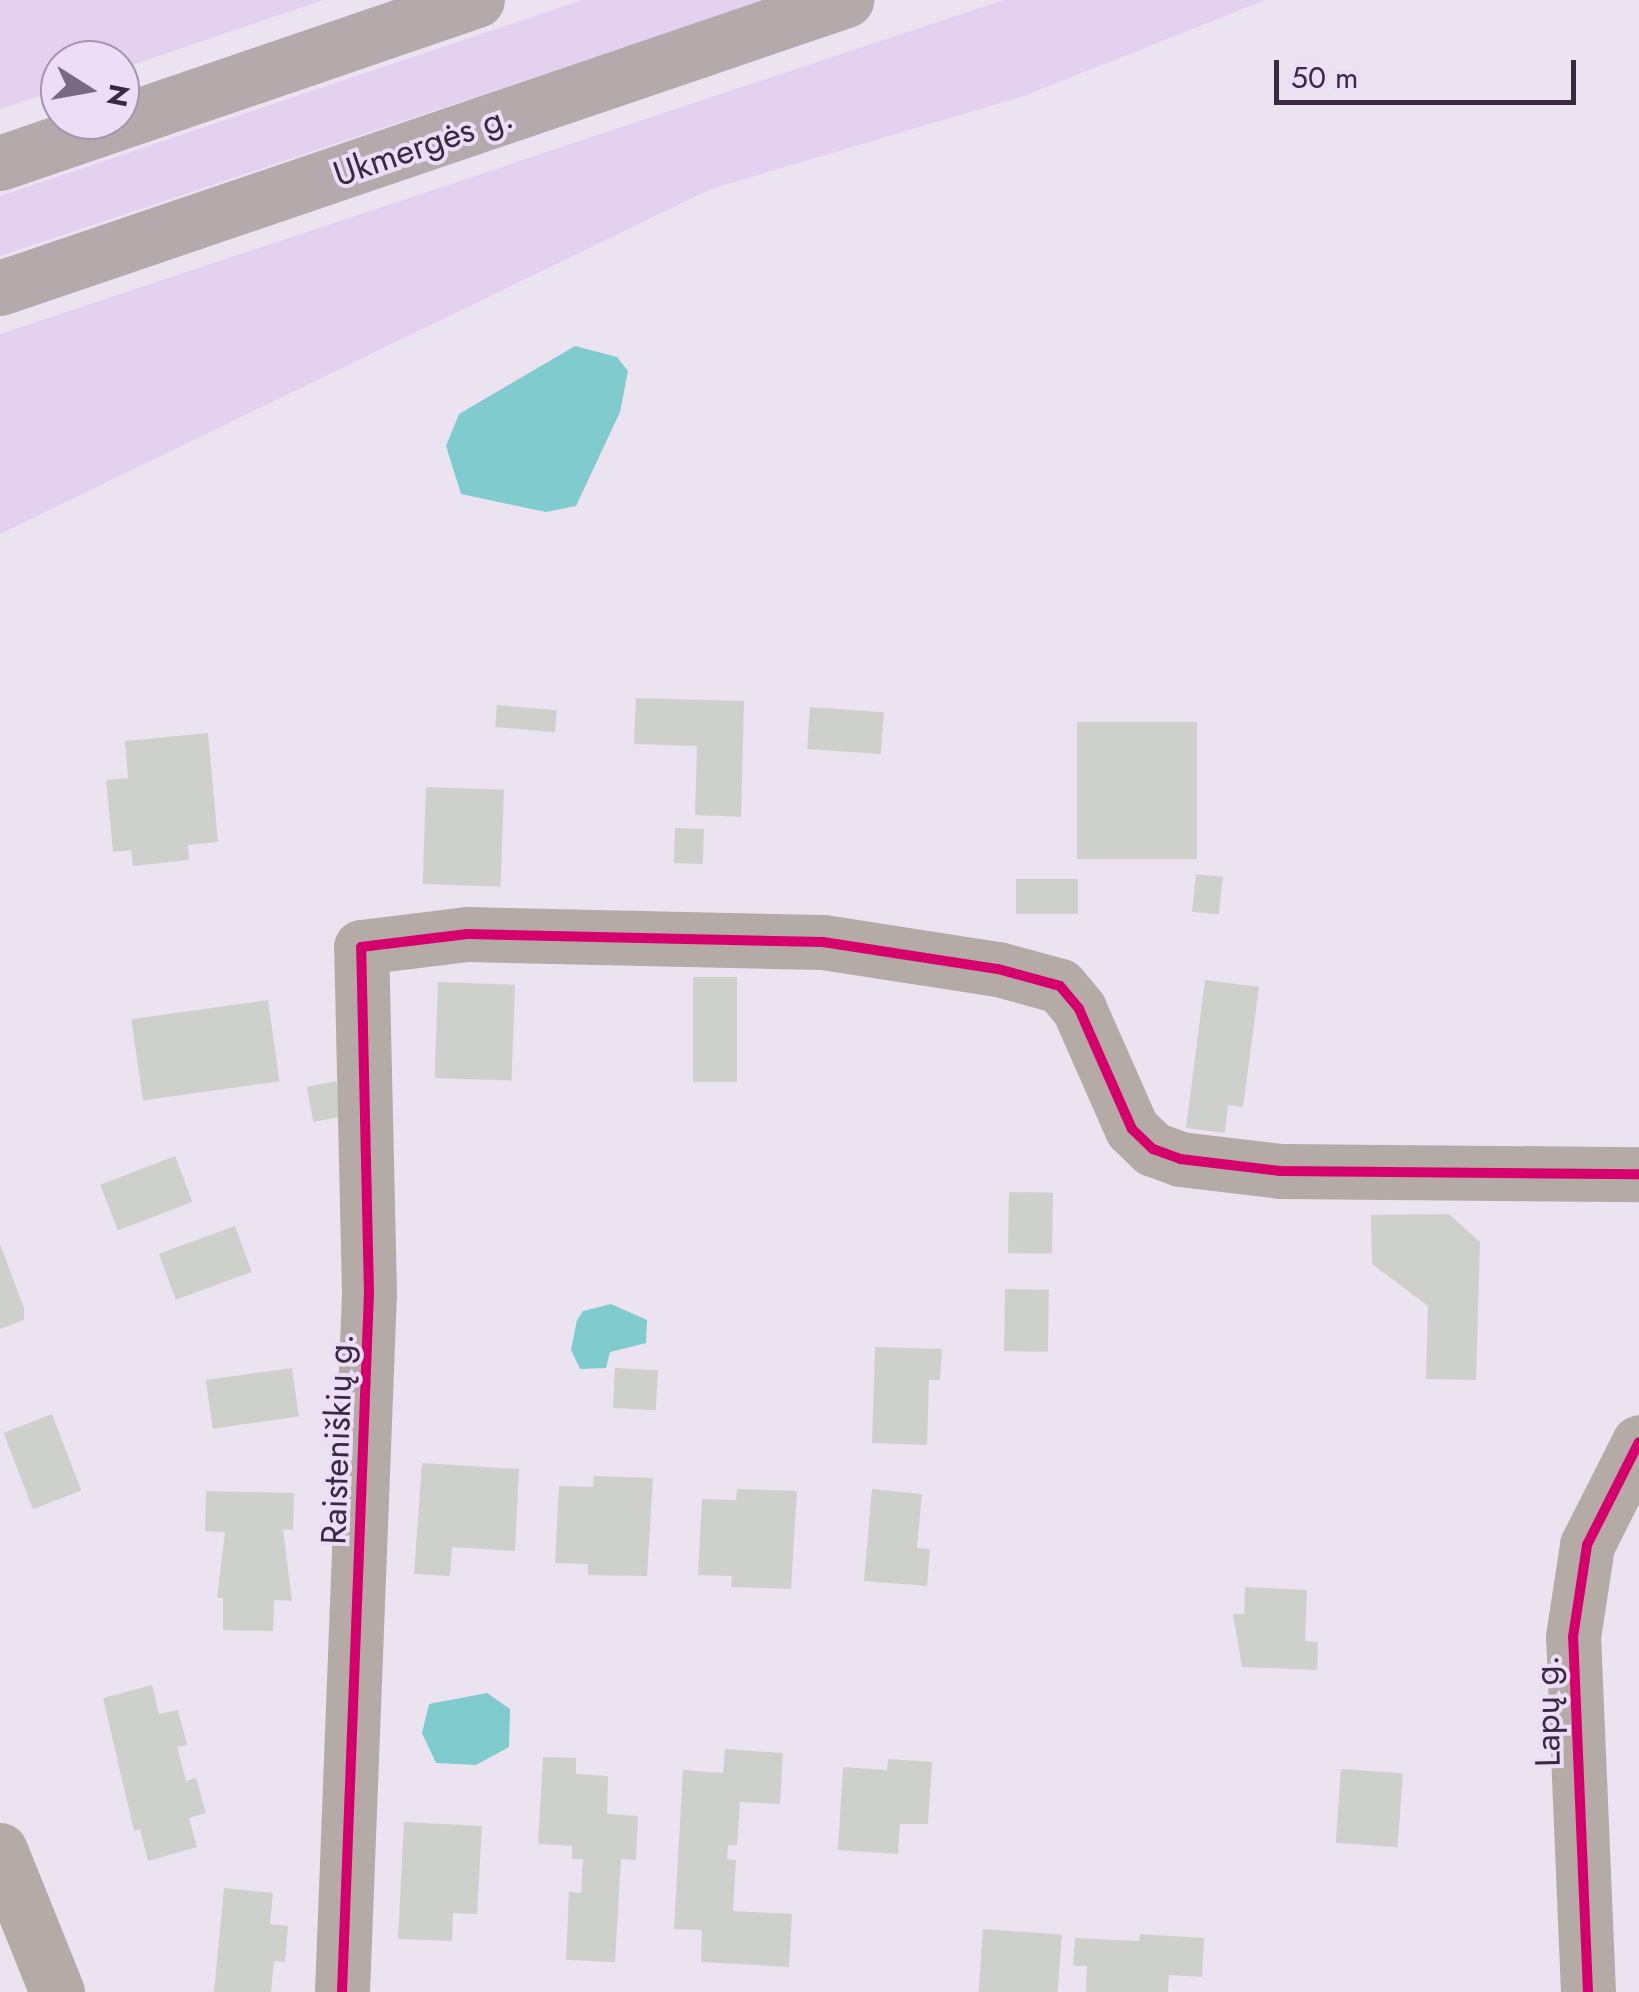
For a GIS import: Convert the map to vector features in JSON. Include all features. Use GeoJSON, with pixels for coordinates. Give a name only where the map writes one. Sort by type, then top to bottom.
{"type":"FeatureCollection","features":[{"type":"Feature","properties":{"kind":"highway"},"geometry":{"type":"LineString","coordinates":[[0,164],[476,0]]}},
{"type":"Feature","properties":{"kind":"highway","name":"Ukmergės g."},"geometry":{"type":"LineString","coordinates":[[0,288],[846,0]]}},
{"type":"Feature","properties":{"kind":"street","name":"Raisteniškių g."},"geometry":{"type":"LineString","coordinates":[[342,1992],[369,1293],[361,947],[466,934],[823,942],[998,968],[1060,986],[1079,1009],[1132,1129],[1152,1148],[1180,1158],[1280,1171],[1639,1174]]}},
{"type":"Feature","properties":{"kind":"street","name":"Lapų g."},"geometry":{"type":"LineString","coordinates":[[1588,1992],[1574,1637],[1587,1544],[1639,1442]]}},
{"type":"Feature","properties":{"kind":"street"},"geometry":{"type":"LineString","coordinates":[[0,1850],[57,1992]]}},
{"type":"Feature","properties":{"kind":"shaded area"},"geometry":{"type":"Polygon","coordinates":[[[0,0],[324,0],[140,62],[140,40],[40,40],[40,96],[0,109],[0,0]]]}},
{"type":"Feature","properties":{"kind":"shaded area"},"geometry":{"type":"Polygon","coordinates":[[[582,0],[765,0],[0,256],[0,196],[582,0]]]}},
{"type":"Feature","properties":{"kind":"shaded area"},"geometry":{"type":"Polygon","coordinates":[[[1003,0],[1265,0],[1024,96],[711,189],[0,534],[0,334],[1003,0]]]}},
{"type":"Feature","properties":{"kind":"water"},"geometry":{"type":"Polygon","coordinates":[[[575,346],[617,357],[628,371],[620,412],[576,506],[546,512],[461,494],[446,446],[459,414],[575,346]]]}},
{"type":"Feature","properties":{"kind":"water"},"geometry":{"type":"Polygon","coordinates":[[[611,1304],[647,1320],[646,1343],[610,1352],[606,1368],[580,1369],[571,1350],[577,1320],[583,1311],[611,1304]]]}},
{"type":"Feature","properties":{"kind":"water"},"geometry":{"type":"Polygon","coordinates":[[[487,1693],[510,1709],[509,1747],[476,1765],[436,1763],[422,1733],[429,1704],[487,1693]]]}},
{"type":"Feature","properties":{"kind":"building"},"geometry":{"type":"Polygon","coordinates":[[[636,698],[744,701],[741,817],[695,815],[697,746],[634,744],[636,698]]]}},
{"type":"Feature","properties":{"kind":"building"},"geometry":{"type":"Polygon","coordinates":[[[497,705],[557,710],[555,732],[495,727],[497,705]]]}},
{"type":"Feature","properties":{"kind":"building"},"geometry":{"type":"Polygon","coordinates":[[[810,707],[884,712],[881,754],[807,749],[810,707]]]}},
{"type":"Feature","properties":{"kind":"building"},"geometry":{"type":"Polygon","coordinates":[[[1077,722],[1197,722],[1197,859],[1077,859],[1077,722]]]}},
{"type":"Feature","properties":{"kind":"building"},"geometry":{"type":"Polygon","coordinates":[[[208,733],[218,842],[188,845],[189,860],[133,866],[131,850],[113,852],[106,780],[128,778],[125,741],[208,733]]]}},
{"type":"Feature","properties":{"kind":"building"},"geometry":{"type":"Polygon","coordinates":[[[426,787],[504,790],[501,887],[423,884],[426,787]]]}},
{"type":"Feature","properties":{"kind":"building"},"geometry":{"type":"Polygon","coordinates":[[[675,828],[704,829],[703,864],[674,863],[675,828]]]}},
{"type":"Feature","properties":{"kind":"building"},"geometry":{"type":"Polygon","coordinates":[[[1196,874],[1223,877],[1219,915],[1192,912],[1196,874]]]}},
{"type":"Feature","properties":{"kind":"building"},"geometry":{"type":"Polygon","coordinates":[[[1016,879],[1078,879],[1078,914],[1016,914],[1016,879]]]}},
{"type":"Feature","properties":{"kind":"building"},"geometry":{"type":"Polygon","coordinates":[[[693,977],[737,977],[737,1082],[693,1082],[693,977]]]}},
{"type":"Feature","properties":{"kind":"building"},"geometry":{"type":"Polygon","coordinates":[[[1205,980],[1259,987],[1243,1107],[1228,1105],[1225,1133],[1186,1128],[1205,980]]]}},
{"type":"Feature","properties":{"kind":"building"},"geometry":{"type":"Polygon","coordinates":[[[438,982],[515,985],[512,1081],[435,1078],[438,982]]]}},
{"type":"Feature","properties":{"kind":"building"},"geometry":{"type":"Polygon","coordinates":[[[268,1000],[279,1081],[143,1100],[131,1019],[268,1000]]]}},
{"type":"Feature","properties":{"kind":"building"},"geometry":{"type":"Polygon","coordinates":[[[336,1081],[343,1116],[313,1122],[307,1087],[336,1081]]]}},
{"type":"Feature","properties":{"kind":"building"},"geometry":{"type":"Polygon","coordinates":[[[175,1156],[193,1202],[118,1230],[100,1185],[175,1156]]]}},
{"type":"Feature","properties":{"kind":"building"},"geometry":{"type":"Polygon","coordinates":[[[1009,1192],[1053,1193],[1052,1254],[1008,1253],[1009,1192]]]}},
{"type":"Feature","properties":{"kind":"building"},"geometry":{"type":"Polygon","coordinates":[[[1449,1214],[1480,1242],[1476,1380],[1426,1379],[1428,1306],[1372,1264],[1371,1215],[1449,1214]]]}},
{"type":"Feature","properties":{"kind":"building"},"geometry":{"type":"Polygon","coordinates":[[[235,1226],[252,1272],[176,1300],[159,1254],[235,1226]]]}},
{"type":"Feature","properties":{"kind":"building"},"geometry":{"type":"Polygon","coordinates":[[[0,1244],[24,1308],[24,1320],[0,1329],[0,1244]]]}},
{"type":"Feature","properties":{"kind":"building"},"geometry":{"type":"Polygon","coordinates":[[[1005,1289],[1049,1290],[1048,1352],[1004,1351],[1005,1289]]]}},
{"type":"Feature","properties":{"kind":"building"},"geometry":{"type":"Polygon","coordinates":[[[875,1347],[942,1349],[940,1380],[929,1380],[927,1445],[872,1443],[875,1347]]]}},
{"type":"Feature","properties":{"kind":"building"},"geometry":{"type":"Polygon","coordinates":[[[292,1368],[299,1417],[213,1429],[206,1380],[292,1368]]]}},
{"type":"Feature","properties":{"kind":"building"},"geometry":{"type":"Polygon","coordinates":[[[615,1368],[658,1370],[656,1410],[613,1408],[615,1368]]]}},
{"type":"Feature","properties":{"kind":"building"},"geometry":{"type":"Polygon","coordinates":[[[52,1414],[81,1491],[33,1509],[3,1433],[52,1414]]]}},
{"type":"Feature","properties":{"kind":"building"},"geometry":{"type":"Polygon","coordinates":[[[422,1463],[519,1469],[515,1551],[452,1547],[450,1576],[414,1574],[422,1463]]]}},
{"type":"Feature","properties":{"kind":"building"},"geometry":{"type":"Polygon","coordinates":[[[594,1476],[653,1478],[647,1576],[588,1575],[588,1564],[555,1563],[559,1486],[593,1487],[594,1476]]]}},
{"type":"Feature","properties":{"kind":"building"},"geometry":{"type":"Polygon","coordinates":[[[737,1489],[797,1491],[791,1589],[731,1587],[732,1576],[698,1575],[702,1499],[736,1500],[737,1489]]]}},
{"type":"Feature","properties":{"kind":"building"},"geometry":{"type":"Polygon","coordinates":[[[872,1489],[922,1494],[917,1548],[930,1549],[927,1586],[864,1581],[872,1489]]]}},
{"type":"Feature","properties":{"kind":"building"},"geometry":{"type":"Polygon","coordinates":[[[206,1491],[294,1493],[293,1530],[283,1529],[292,1601],[274,1600],[273,1631],[223,1630],[223,1598],[217,1598],[225,1532],[205,1531],[206,1491]]]}},
{"type":"Feature","properties":{"kind":"building"},"geometry":{"type":"Polygon","coordinates":[[[1245,1587],[1307,1590],[1305,1641],[1318,1642],[1317,1670],[1242,1667],[1233,1614],[1244,1614],[1245,1587]]]}},
{"type":"Feature","properties":{"kind":"building"},"geometry":{"type":"Polygon","coordinates":[[[152,1685],[159,1714],[178,1710],[187,1745],[177,1747],[186,1781],[196,1778],[206,1813],[189,1818],[197,1847],[148,1861],[140,1829],[134,1831],[103,1698],[152,1685]]]}},
{"type":"Feature","properties":{"kind":"building"},"geometry":{"type":"Polygon","coordinates":[[[725,1749],[783,1753],[780,1804],[740,1802],[737,1845],[728,1845],[727,1859],[736,1860],[733,1911],[792,1914],[789,1967],[701,1962],[702,1930],[674,1929],[683,1770],[723,1773],[725,1749]]]}},
{"type":"Feature","properties":{"kind":"building"},"geometry":{"type":"Polygon","coordinates":[[[543,1757],[576,1758],[576,1774],[608,1776],[607,1814],[638,1816],[636,1860],[621,1859],[615,1962],[566,1960],[569,1892],[581,1893],[583,1859],[572,1859],[572,1846],[538,1844],[543,1757]]]}},
{"type":"Feature","properties":{"kind":"building"},"geometry":{"type":"Polygon","coordinates":[[[888,1759],[932,1762],[928,1824],[900,1824],[898,1854],[838,1850],[843,1767],[887,1770],[888,1759]]]}},
{"type":"Feature","properties":{"kind":"building"},"geometry":{"type":"Polygon","coordinates":[[[1341,1769],[1403,1773],[1398,1847],[1336,1843],[1341,1769]]]}},
{"type":"Feature","properties":{"kind":"building"},"geometry":{"type":"Polygon","coordinates":[[[404,1822],[482,1826],[477,1914],[453,1913],[452,1941],[398,1939],[404,1822]]]}},
{"type":"Feature","properties":{"kind":"building"},"geometry":{"type":"Polygon","coordinates":[[[224,1888],[273,1893],[270,1924],[288,1926],[285,1962],[274,1961],[271,1992],[214,1992],[224,1888]]]}},
{"type":"Feature","properties":{"kind":"building"},"geometry":{"type":"Polygon","coordinates":[[[983,1929],[1062,1935],[1058,1992],[979,1992],[983,1929]]]}},
{"type":"Feature","properties":{"kind":"building"},"geometry":{"type":"Polygon","coordinates":[[[1140,1934],[1204,1938],[1202,1977],[1169,1975],[1168,1992],[1086,1992],[1087,1966],[1073,1966],[1075,1938],[1139,1941],[1140,1934]]]}},
{"type":"Feature","properties":{"kind":"cycle path"},"geometry":{"type":"LineString","coordinates":[[342,1992],[369,1293],[361,947],[467,934],[823,942],[998,969],[1060,986],[1079,1009],[1132,1129],[1153,1149],[1180,1159],[1280,1171],[1639,1174]]}},
{"type":"Feature","properties":{"kind":"cycle path"},"geometry":{"type":"LineString","coordinates":[[1588,1992],[1573,1637],[1587,1545],[1639,1442]]}}]}
